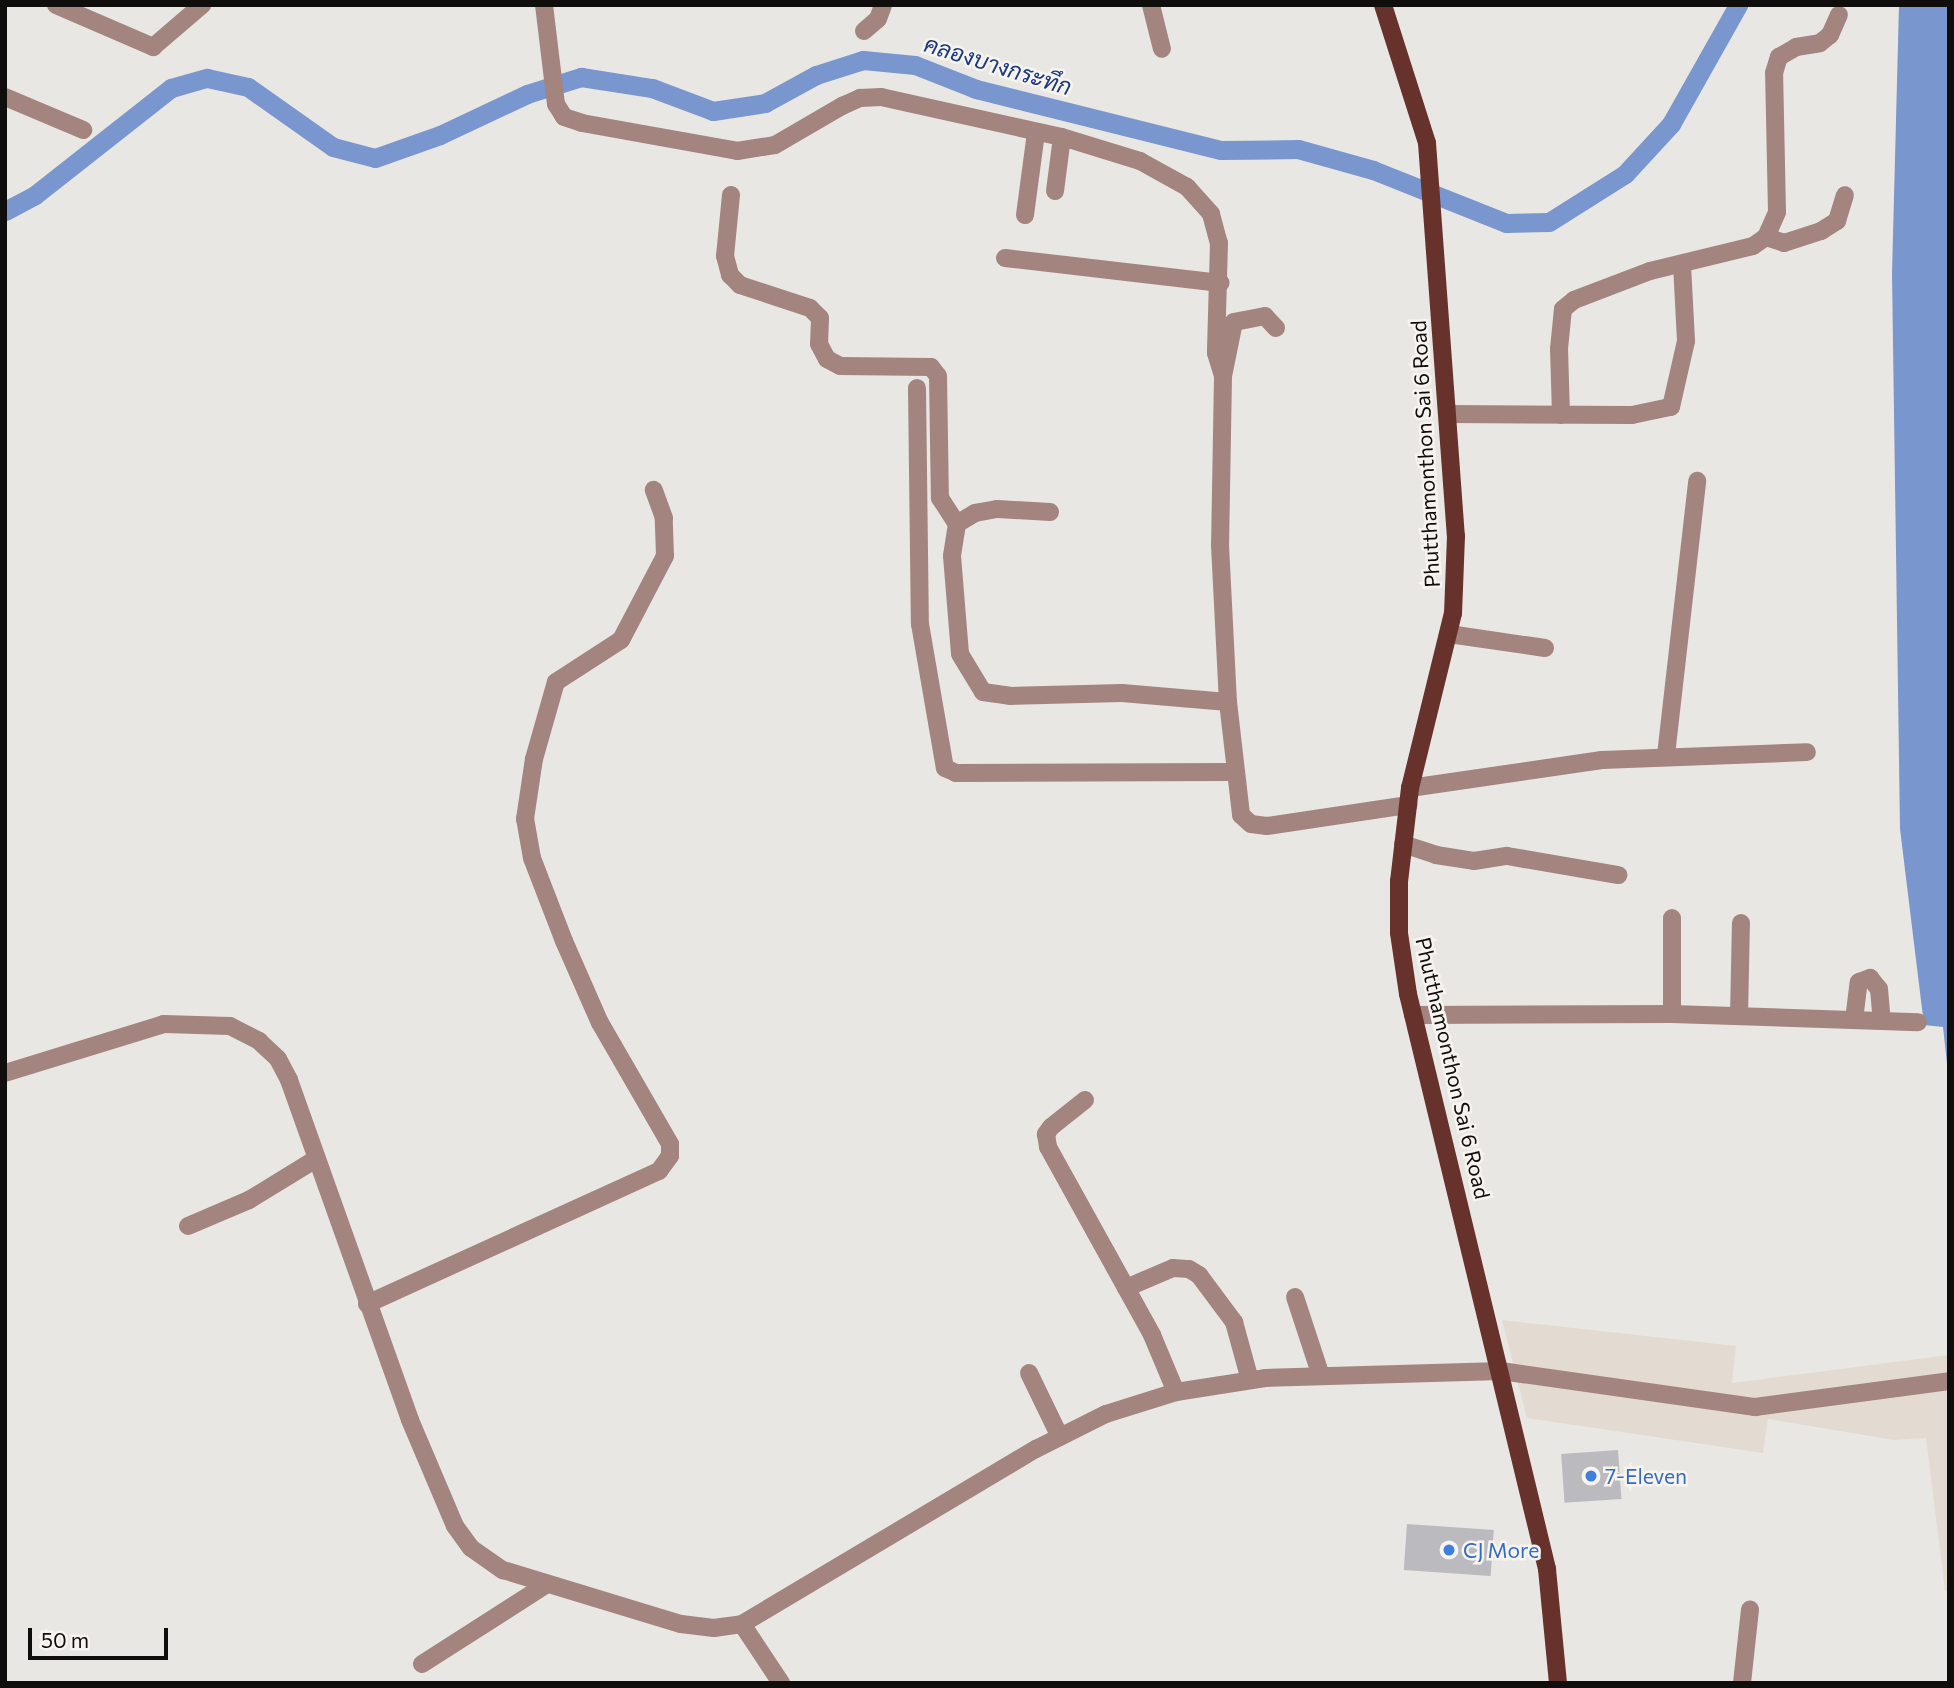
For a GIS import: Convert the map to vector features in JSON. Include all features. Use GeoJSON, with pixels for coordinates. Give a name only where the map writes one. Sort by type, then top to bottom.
{"type":"FeatureCollection","features":[{"type":"Feature","properties":{"kind":"main road","name":"Phutthamonthon Sai 6 Road"},"geometry":{"type":"LineString","coordinates":[[1383,5],[1427,143],[1431,172],[1448,414],[1456,585],[1449,634],[1409,797],[1403,844],[1399,933],[1413,1014],[1547,1569],[1559,1682]]}},
{"type":"Feature","properties":{"kind":"street"},"geometry":{"type":"LineString","coordinates":[[56,5],[153,47],[202,5]]}},
{"type":"Feature","properties":{"kind":"street"},"geometry":{"type":"LineString","coordinates":[[544,5],[556,104],[564,117],[582,123],[737,151],[775,145],[860,98],[881,97],[1062,137],[1140,161],[1187,187],[1211,214],[1219,243],[1221,283],[1216,354],[1223,376]]}},
{"type":"Feature","properties":{"kind":"street"},"geometry":{"type":"LineString","coordinates":[[864,31],[878,19],[883,5]]}},
{"type":"Feature","properties":{"kind":"street"},"geometry":{"type":"LineString","coordinates":[[1151,5],[1161,49]]}},
{"type":"Feature","properties":{"kind":"street"},"geometry":{"type":"LineString","coordinates":[[1561,415],[1559,349],[1563,309],[1574,300],[1627,279],[1753,246],[1766,237],[1777,212],[1774,73],[1779,57],[1796,47],[1820,43],[1830,35],[1839,15]]}},
{"type":"Feature","properties":{"kind":"street"},"geometry":{"type":"LineString","coordinates":[[5,97],[83,130]]}},
{"type":"Feature","properties":{"kind":"street"},"geometry":{"type":"LineString","coordinates":[[1025,215],[1036,133]]}},
{"type":"Feature","properties":{"kind":"street"},"geometry":{"type":"LineString","coordinates":[[1055,191],[1062,137]]}},
{"type":"Feature","properties":{"kind":"street"},"geometry":{"type":"LineString","coordinates":[[731,195],[725,256],[730,275],[740,285],[810,308],[820,318],[819,344],[827,359],[840,366],[931,368],[938,376],[940,498],[957,524],[952,556],[960,654],[983,692],[1010,696],[1122,693],[1227,702]]}},
{"type":"Feature","properties":{"kind":"street"},"geometry":{"type":"LineString","coordinates":[[1766,237],[1784,243],[1821,231],[1837,221],[1845,195]]}},
{"type":"Feature","properties":{"kind":"street"},"geometry":{"type":"LineString","coordinates":[[1005,258],[1221,283]]}},
{"type":"Feature","properties":{"kind":"street"},"geometry":{"type":"LineString","coordinates":[[1448,414],[1658,413],[1671,407],[1686,341],[1682,264]]}},
{"type":"Feature","properties":{"kind":"street"},"geometry":{"type":"LineString","coordinates":[[1276,328],[1265,316],[1234,322],[1223,376],[1220,545],[1227,702],[1233,772],[1241,815],[1251,824],[1666,755],[1808,752]]}},
{"type":"Feature","properties":{"kind":"street"},"geometry":{"type":"LineString","coordinates":[[917,388],[920,624],[945,768],[956,773],[1233,772]]}},
{"type":"Feature","properties":{"kind":"street"},"geometry":{"type":"LineString","coordinates":[[1666,755],[1697,481]]}},
{"type":"Feature","properties":{"kind":"street"},"geometry":{"type":"LineString","coordinates":[[367,1304],[659,1171],[670,1156],[670,1144],[600,1023],[564,941],[532,858],[524,818],[534,759],[556,682],[621,640],[664,556],[664,518],[654,490]]}},
{"type":"Feature","properties":{"kind":"street"},"geometry":{"type":"LineString","coordinates":[[957,524],[975,513],[997,509],[1049,512]]}},
{"type":"Feature","properties":{"kind":"street"},"geometry":{"type":"LineString","coordinates":[[1449,634],[1545,648]]}},
{"type":"Feature","properties":{"kind":"street"},"geometry":{"type":"LineString","coordinates":[[1403,844],[1437,855],[1474,861],[1507,856],[1618,875]]}},
{"type":"Feature","properties":{"kind":"street"},"geometry":{"type":"LineString","coordinates":[[1672,918],[1672,1014]]}},
{"type":"Feature","properties":{"kind":"street"},"geometry":{"type":"LineString","coordinates":[[1739,1016],[1741,923]]}},
{"type":"Feature","properties":{"kind":"street"},"geometry":{"type":"LineString","coordinates":[[1854,1020],[1859,982],[1870,978],[1879,989],[1882,1021]]}},
{"type":"Feature","properties":{"kind":"street"},"geometry":{"type":"LineString","coordinates":[[1413,1014],[1672,1014],[1918,1022]]}},
{"type":"Feature","properties":{"kind":"street"},"geometry":{"type":"LineString","coordinates":[[5,1073],[164,1024],[230,1026],[259,1041],[278,1059],[367,1304],[455,1526],[484,1560],[547,1584],[681,1624],[714,1628],[741,1624],[1060,1437],[1106,1414],[1176,1392],[1250,1380],[1501,1371],[1755,1407],[1949,1381]]}},
{"type":"Feature","properties":{"kind":"street"},"geometry":{"type":"LineString","coordinates":[[1085,1100],[1051,1127],[1046,1134],[1048,1147],[1126,1288],[1176,1392]]}},
{"type":"Feature","properties":{"kind":"street"},"geometry":{"type":"LineString","coordinates":[[188,1226],[249,1200],[316,1159]]}},
{"type":"Feature","properties":{"kind":"street"},"geometry":{"type":"LineString","coordinates":[[1126,1288],[1173,1268],[1189,1269],[1199,1275],[1234,1322],[1250,1380]]}},
{"type":"Feature","properties":{"kind":"street"},"geometry":{"type":"LineString","coordinates":[[1294,1297],[1321,1376]]}},
{"type":"Feature","properties":{"kind":"street"},"geometry":{"type":"LineString","coordinates":[[1030,1373],[1060,1437]]}},
{"type":"Feature","properties":{"kind":"street"},"geometry":{"type":"LineString","coordinates":[[422,1664],[547,1584]]}},
{"type":"Feature","properties":{"kind":"street"},"geometry":{"type":"LineString","coordinates":[[1742,1683],[1750,1609]]}},
{"type":"Feature","properties":{"kind":"street"},"geometry":{"type":"LineString","coordinates":[[741,1624],[781,1683]]}},
{"type":"Feature","properties":{"kind":"shaded area"},"geometry":{"type":"Polygon","coordinates":[[[1502,1320],[1736,1346],[1732,1383],[1949,1355],[1949,1591],[1945,1591],[1926,1438],[1894,1440],[1768,1419],[1763,1453],[1527,1418],[1502,1320]]]}},
{"type":"Feature","properties":{"kind":"water"},"geometry":{"type":"Polygon","coordinates":[[[1899,5],[1949,5],[1949,1082],[1943,1027],[1924,1025],[1900,829],[1892,274],[1899,5]]]}},
{"type":"Feature","properties":{"kind":"building","name":"7-Eleven"},"geometry":{"type":"Polygon","coordinates":[[[1618,1450],[1621,1499],[1565,1503],[1561,1454],[1618,1450]]]}},
{"type":"Feature","properties":{"kind":"building","name":"CJ More"},"geometry":{"type":"Polygon","coordinates":[[[1407,1524],[1494,1530],[1491,1576],[1404,1570],[1407,1524]]]}},
{"type":"Feature","properties":{"kind":"waterway","name":"คลองบางกระทึก"},"geometry":{"type":"LineString","coordinates":[[5,211],[35,195],[171,88],[207,78],[248,87],[333,147],[375,158],[440,135],[527,94],[581,77],[652,88],[713,111],[765,103],[816,75],[863,60],[915,65],[976,89],[1221,150],[1298,149],[1373,170],[1506,223],[1549,222],[1625,174],[1671,124],[1738,5]]}},
{"type":"Feature","properties":{"kind":"place","name":"7-Eleven"},"geometry":{"type":"Point","coordinates":[1591,1476]}},
{"type":"Feature","properties":{"kind":"place","name":"CJ More"},"geometry":{"type":"Point","coordinates":[1449,1550]}}]}
